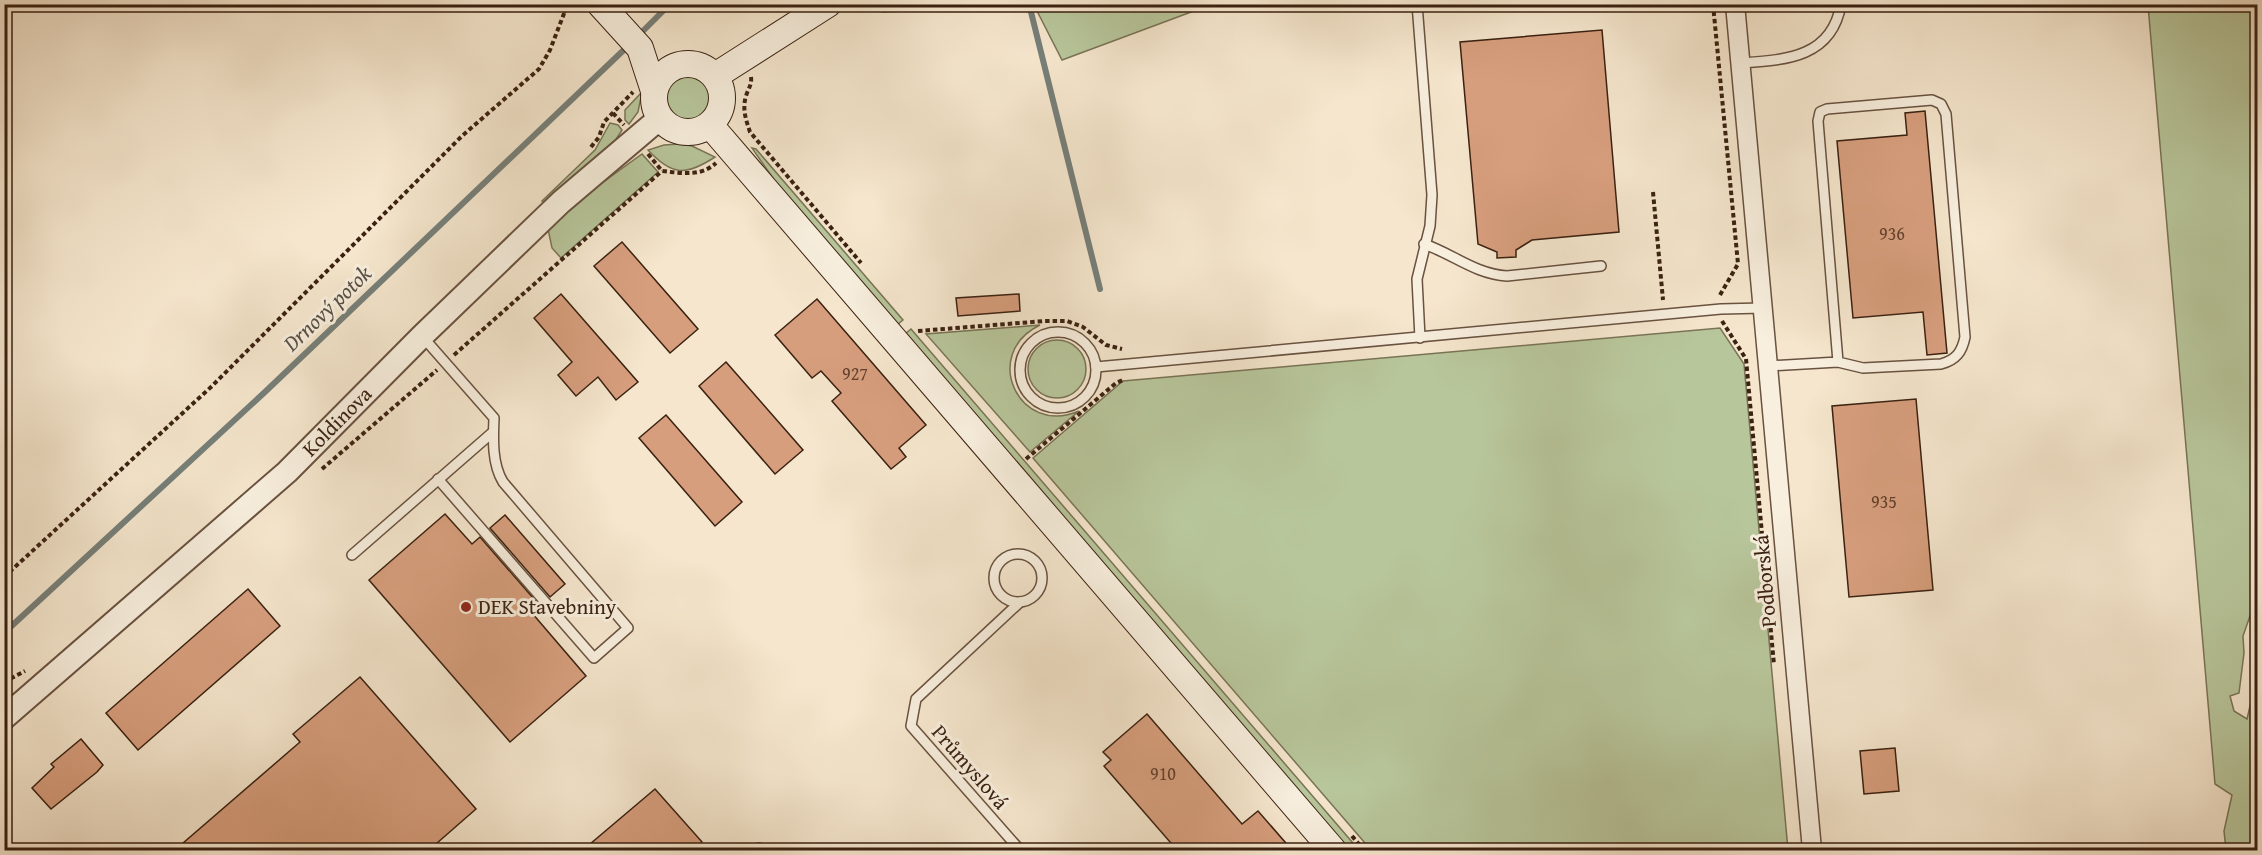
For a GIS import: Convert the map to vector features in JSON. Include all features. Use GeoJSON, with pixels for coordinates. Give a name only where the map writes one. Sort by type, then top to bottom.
{"type":"FeatureCollection","features":[{"type":"Feature","properties":{"kind":"main road"},"geometry":{"type":"LineString","coordinates":[[715,76],[828,4]]}},
{"type":"Feature","properties":{"kind":"main road"},"geometry":{"type":"LineString","coordinates":[[603,8],[645,53],[678,65]]}},
{"type":"Feature","properties":{"kind":"main road"},"geometry":{"type":"LineString","coordinates":[[645,53],[656,110],[668,126],[689,133],[700,131],[710,125],[722,107],[721,86],[715,76],[705,68],[691,63],[678,65],[663,75],[654,91]]}},
{"type":"Feature","properties":{"kind":"main road"},"geometry":{"type":"LineString","coordinates":[[710,125],[1333,850]]}},
{"type":"Feature","properties":{"kind":"street","name":"Podborská"},"geometry":{"type":"LineString","coordinates":[[1736,4],[1812,850]]}},
{"type":"Feature","properties":{"kind":"street","name":"Koldinova"},"geometry":{"type":"LineString","coordinates":[[4,718],[287,472],[422,336],[561,202],[660,118]]}},
{"type":"Feature","properties":{"kind":"lane"},"geometry":{"type":"LineString","coordinates":[[1417,4],[1432,195],[1430,226],[1417,279],[1420,338]]}},
{"type":"Feature","properties":{"kind":"lane"},"geometry":{"type":"LineString","coordinates":[[1741,63],[1781,61],[1800,56],[1821,45],[1832,30],[1841,4]]}},
{"type":"Feature","properties":{"kind":"lane"},"geometry":{"type":"LineString","coordinates":[[1768,366],[1838,362],[1863,368],[1941,364],[1958,356],[1965,337],[1946,114],[1941,104],[1932,100],[1827,109],[1820,112],[1818,121],[1838,362]]}},
{"type":"Feature","properties":{"kind":"lane"},"geometry":{"type":"LineString","coordinates":[[1424,244],[1474,269],[1493,275],[1506,276],[1601,266]]}},
{"type":"Feature","properties":{"kind":"lane"},"geometry":{"type":"LineString","coordinates":[[1096,367],[1721,309],[1763,308]]}},
{"type":"Feature","properties":{"kind":"lane"},"geometry":{"type":"LineString","coordinates":[[1061,332],[1074,336],[1085,344],[1092,354],[1096,367],[1095,380],[1089,392],[1079,402],[1068,407],[1054,408],[1042,405],[1031,397],[1023,386],[1020,373],[1021,360],[1027,348],[1036,339],[1061,332]]}},
{"type":"Feature","properties":{"kind":"lane"},"geometry":{"type":"LineString","coordinates":[[422,336],[494,418],[497,472],[503,482],[628,628],[594,658],[438,479]]}},
{"type":"Feature","properties":{"kind":"lane"},"geometry":{"type":"LineString","coordinates":[[352,555],[493,432]]}},
{"type":"Feature","properties":{"kind":"lane"},"geometry":{"type":"LineString","coordinates":[[1013,554],[1028,556],[1039,566],[1042,574],[1039,590],[1028,600],[1020,602],[1004,598],[995,585],[994,577],[999,562],[1013,554]]}},
{"type":"Feature","properties":{"kind":"lane","name":"Průmyslová"},"geometry":{"type":"LineString","coordinates":[[1020,602],[916,699],[911,726],[1020,850]]}},
{"type":"Feature","properties":{"kind":"lane"},"geometry":{"type":"LineString","coordinates":[[756,850],[759,848],[762,850]]}},
{"type":"Feature","properties":{"kind":"path"},"geometry":{"type":"LineString","coordinates":[[559,4],[565,11]]}},
{"type":"Feature","properties":{"kind":"path"},"geometry":{"type":"LineString","coordinates":[[4,577],[211,387],[462,136],[539,69],[550,50],[565,11],[572,4]]}},
{"type":"Feature","properties":{"kind":"path"},"geometry":{"type":"LineString","coordinates":[[1713,4],[1737,264],[1720,295],[1721,309],[1723,324],[1746,359],[1775,666]]}},
{"type":"Feature","properties":{"kind":"path"},"geometry":{"type":"LineString","coordinates":[[742,60],[750,75],[751,83],[745,98],[744,110],[750,132],[864,267]]}},
{"type":"Feature","properties":{"kind":"path"},"geometry":{"type":"LineString","coordinates":[[451,357],[663,171]]}},
{"type":"Feature","properties":{"kind":"path"},"geometry":{"type":"LineString","coordinates":[[1653,192],[1663,300]]}},
{"type":"Feature","properties":{"kind":"path"},"geometry":{"type":"LineString","coordinates":[[1709,296],[1720,295]]}},
{"type":"Feature","properties":{"kind":"path"},"geometry":{"type":"LineString","coordinates":[[1652,301],[1675,299]]}},
{"type":"Feature","properties":{"kind":"path"},"geometry":{"type":"LineString","coordinates":[[910,322],[918,331],[1067,321],[1083,327],[1106,345],[1127,349]]}},
{"type":"Feature","properties":{"kind":"path"},"geometry":{"type":"LineString","coordinates":[[316,474],[442,365]]}},
{"type":"Feature","properties":{"kind":"path"},"geometry":{"type":"LineString","coordinates":[[1026,459],[1116,383],[1128,377]]}},
{"type":"Feature","properties":{"kind":"green space"},"geometry":{"type":"Polygon","coordinates":[[[880,4],[1018,5],[882,12],[880,4]]]}},
{"type":"Feature","properties":{"kind":"green space"},"geometry":{"type":"Polygon","coordinates":[[[1034,5],[1210,5],[1062,60],[1034,5]]]}},
{"type":"Feature","properties":{"kind":"green space"},"geometry":{"type":"Polygon","coordinates":[[[2148,5],[2257,5],[2258,610],[2251,613],[2243,636],[2244,653],[2239,693],[2230,696],[2234,711],[2247,719],[2257,676],[2257,850],[2226,850],[2224,831],[2232,795],[2215,784],[2148,5]]]}},
{"type":"Feature","properties":{"kind":"green space"},"geometry":{"type":"Polygon","coordinates":[[[689,76],[705,83],[712,99],[705,115],[689,122],[673,115],[666,99],[673,83],[689,76]]]}},
{"type":"Feature","properties":{"kind":"green space"},"geometry":{"type":"Polygon","coordinates":[[[642,92],[638,112],[629,124],[625,120],[625,110],[642,92]]]}},
{"type":"Feature","properties":{"kind":"green space"},"geometry":{"type":"Polygon","coordinates":[[[610,123],[618,125],[622,130],[615,141],[544,203],[542,201],[595,150],[610,123]]]}},
{"type":"Feature","properties":{"kind":"green space"},"geometry":{"type":"Polygon","coordinates":[[[664,145],[692,146],[715,157],[696,168],[680,170],[665,165],[648,150],[664,145]]]}},
{"type":"Feature","properties":{"kind":"green space"},"geometry":{"type":"Polygon","coordinates":[[[752,148],[756,149],[903,320],[897,325],[777,184],[752,148]]]}},
{"type":"Feature","properties":{"kind":"green space"},"geometry":{"type":"Polygon","coordinates":[[[642,154],[658,172],[561,258],[552,248],[548,229],[562,212],[642,154]]]}},
{"type":"Feature","properties":{"kind":"green space"},"geometry":{"type":"Polygon","coordinates":[[[1040,325],[1022,338],[1012,354],[1010,372],[1014,389],[1024,403],[1039,413],[1058,416],[1079,411],[1030,452],[926,334],[1040,325]]]}},
{"type":"Feature","properties":{"kind":"green space"},"geometry":{"type":"Polygon","coordinates":[[[1720,328],[1744,364],[1788,850],[1371,850],[1033,458],[1123,381],[1720,328]]]}},
{"type":"Feature","properties":{"kind":"green space"},"geometry":{"type":"Polygon","coordinates":[[[911,329],[1359,850],[1349,850],[905,334],[911,329]]]}},
{"type":"Feature","properties":{"kind":"green space"},"geometry":{"type":"Polygon","coordinates":[[[1057,340],[1068,342],[1081,353],[1086,369],[1084,380],[1073,393],[1057,398],[1046,396],[1033,385],[1028,369],[1030,358],[1041,345],[1057,340]]]}},
{"type":"Feature","properties":{"kind":"building"},"geometry":{"type":"Polygon","coordinates":[[[1602,30],[1619,232],[1532,240],[1516,250],[1516,257],[1497,258],[1497,252],[1478,244],[1460,42],[1602,30]]]}},
{"type":"Feature","properties":{"kind":"building"},"geometry":{"type":"Polygon","coordinates":[[[1925,111],[1947,353],[1927,355],[1923,312],[1853,318],[1837,141],[1907,135],[1905,113],[1925,111]]]}},
{"type":"Feature","properties":{"kind":"building"},"geometry":{"type":"Polygon","coordinates":[[[622,242],[698,329],[670,353],[594,266],[622,242]]]}},
{"type":"Feature","properties":{"kind":"building"},"geometry":{"type":"Polygon","coordinates":[[[561,294],[638,382],[616,400],[598,377],[576,396],[558,375],[572,362],[534,318],[561,294]]]}},
{"type":"Feature","properties":{"kind":"building"},"geometry":{"type":"Polygon","coordinates":[[[1019,294],[1020,311],[958,316],[956,298],[1019,294]]]}},
{"type":"Feature","properties":{"kind":"building"},"geometry":{"type":"Polygon","coordinates":[[[817,299],[926,425],[899,448],[906,457],[891,469],[832,401],[841,393],[821,371],[812,378],[775,335],[817,299]]]}},
{"type":"Feature","properties":{"kind":"building"},"geometry":{"type":"Polygon","coordinates":[[[726,362],[803,450],[775,474],[699,386],[726,362]]]}},
{"type":"Feature","properties":{"kind":"building"},"geometry":{"type":"Polygon","coordinates":[[[1916,399],[1933,590],[1849,597],[1832,406],[1916,399]]]}},
{"type":"Feature","properties":{"kind":"building"},"geometry":{"type":"Polygon","coordinates":[[[666,415],[742,502],[715,526],[639,438],[666,415]]]}},
{"type":"Feature","properties":{"kind":"building"},"geometry":{"type":"Polygon","coordinates":[[[445,514],[472,544],[480,537],[540,606],[532,613],[586,676],[510,742],[369,580],[445,514]]]}},
{"type":"Feature","properties":{"kind":"building"},"geometry":{"type":"Polygon","coordinates":[[[505,515],[565,584],[550,597],[490,528],[505,515]]]}},
{"type":"Feature","properties":{"kind":"building"},"geometry":{"type":"Polygon","coordinates":[[[248,589],[280,626],[138,750],[106,713],[248,589]]]}},
{"type":"Feature","properties":{"kind":"building"},"geometry":{"type":"Polygon","coordinates":[[[360,677],[476,809],[429,850],[175,850],[300,742],[293,734],[360,677]]]}},
{"type":"Feature","properties":{"kind":"building"},"geometry":{"type":"Polygon","coordinates":[[[1147,714],[1242,824],[1258,811],[1292,850],[1177,850],[1104,766],[1111,760],[1103,752],[1147,714]]]}},
{"type":"Feature","properties":{"kind":"building"},"geometry":{"type":"Polygon","coordinates":[[[81,739],[103,765],[51,809],[32,788],[54,767],[51,764],[81,739]]]}},
{"type":"Feature","properties":{"kind":"building"},"geometry":{"type":"Polygon","coordinates":[[[1895,748],[1899,791],[1864,794],[1860,751],[1895,748]]]}},
{"type":"Feature","properties":{"kind":"building"},"geometry":{"type":"Polygon","coordinates":[[[655,789],[702,842],[693,850],[583,850],[655,789]]]}},
{"type":"Feature","properties":{"kind":"waterway","name":"Drnový potok"},"geometry":{"type":"LineString","coordinates":[[638,36],[670,4]]}},
{"type":"Feature","properties":{"kind":"waterway"},"geometry":{"type":"LineString","coordinates":[[1029,4],[1100,289]]}},
{"type":"Feature","properties":{"kind":"waterway","name":"Drnový potok"},"geometry":{"type":"LineString","coordinates":[[4,633],[266,391],[629,45]]}},
{"type":"Feature","properties":{"kind":"place","name":"DEK Stavebniny"},"geometry":{"type":"Point","coordinates":[466,607]}}]}
